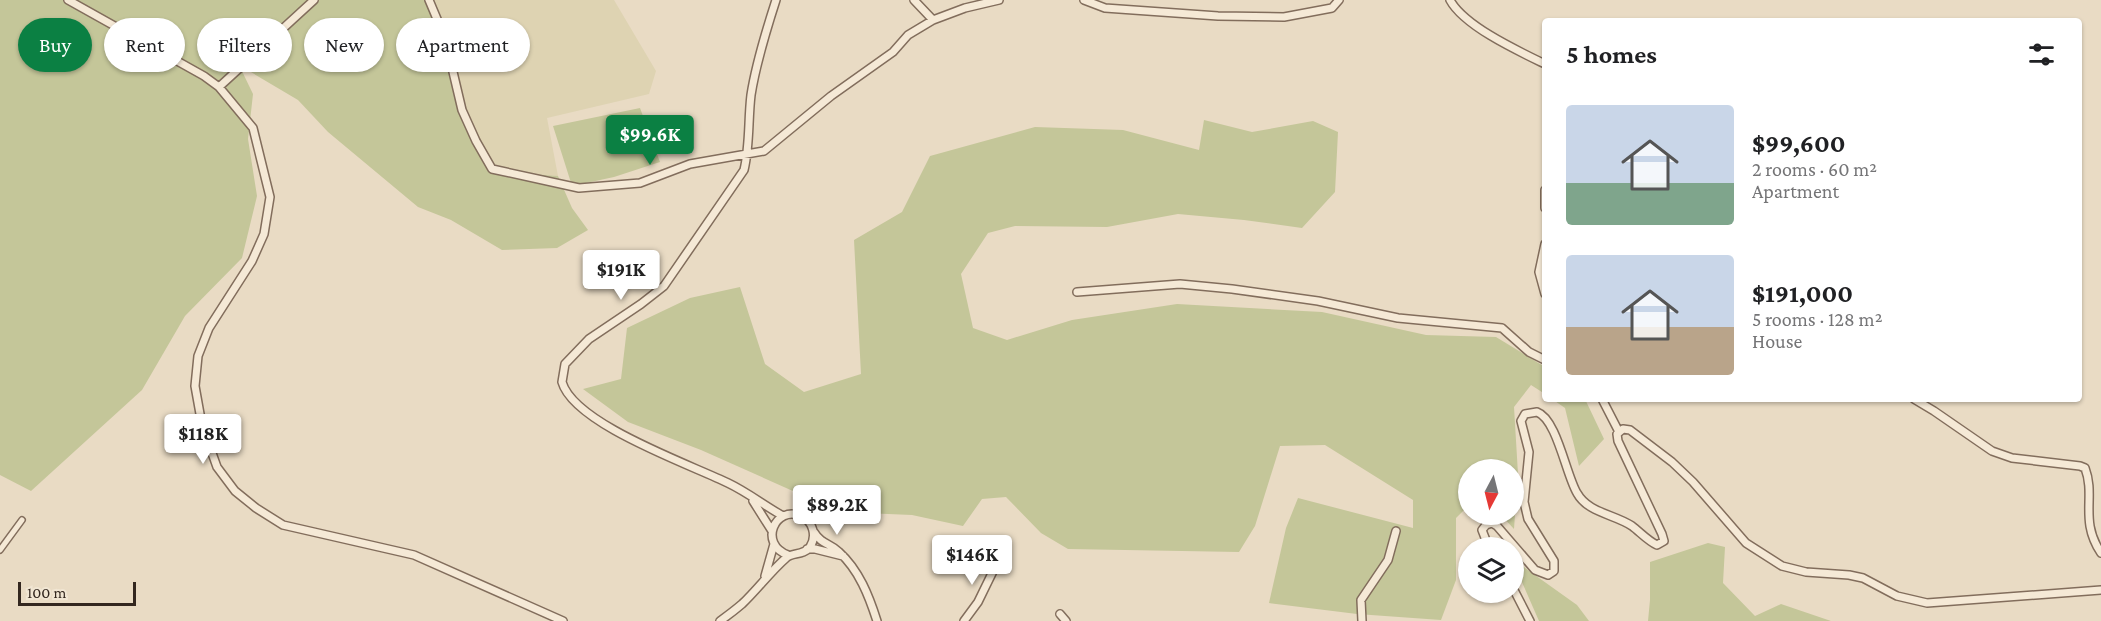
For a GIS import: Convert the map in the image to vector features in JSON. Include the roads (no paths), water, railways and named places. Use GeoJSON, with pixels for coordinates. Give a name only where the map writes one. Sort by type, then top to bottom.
{"type":"FeatureCollection","features":[{"type":"Feature","properties":{"kind":"street"},"geometry":{"type":"LineString","coordinates":[[68,0],[204,76],[219,87],[254,128],[270,197],[264,234],[252,261],[209,327],[198,356],[195,386],[202,425],[217,468],[235,491],[283,525],[414,555],[563,621]]}},
{"type":"Feature","properties":{"kind":"street"},"geometry":{"type":"LineString","coordinates":[[219,87],[314,0]]}},
{"type":"Feature","properties":{"kind":"street"},"geometry":{"type":"LineString","coordinates":[[429,0],[445,38],[462,110],[493,170],[579,188],[640,183],[690,164],[764,151],[848,83],[893,52],[908,35],[933,20],[965,8],[999,0]]}},
{"type":"Feature","properties":{"kind":"street"},"geometry":{"type":"LineString","coordinates":[[776,0],[757,65],[751,97],[744,170],[664,286],[589,339],[565,364],[562,382],[579,406],[624,436],[730,484],[783,516]]}},
{"type":"Feature","properties":{"kind":"street"},"geometry":{"type":"LineString","coordinates":[[914,0],[933,20]]}},
{"type":"Feature","properties":{"kind":"street"},"geometry":{"type":"LineString","coordinates":[[1084,0],[1105,8],[1127,10],[1218,16],[1284,16],[1332,8],[1339,0]]}},
{"type":"Feature","properties":{"kind":"street"},"geometry":{"type":"LineString","coordinates":[[1449,0],[1455,9],[1490,36],[1542,62]]}},
{"type":"Feature","properties":{"kind":"street"},"geometry":{"type":"LineString","coordinates":[[1542,258],[1539,272],[1542,283]]}},
{"type":"Feature","properties":{"kind":"street"},"geometry":{"type":"LineString","coordinates":[[1077,292],[1180,284],[1318,301],[1398,318],[1502,328],[1529,352],[1542,358]]}},
{"type":"Feature","properties":{"kind":"street"},"geometry":{"type":"LineString","coordinates":[[1524,557],[1535,570],[1548,575],[1554,572],[1554,561],[1531,528],[1524,502],[1529,452],[1521,421],[1525,414],[1532,412],[1542,414],[1547,419],[1571,482],[1583,502],[1623,520],[1655,544],[1662,544],[1664,539],[1661,530],[1618,441],[1619,432],[1604,402]]}},
{"type":"Feature","properties":{"kind":"street"},"geometry":{"type":"LineString","coordinates":[[1919,402],[1992,451],[2012,458],[2085,468],[2088,481],[2091,534],[2101,553]]}},
{"type":"Feature","properties":{"kind":"street"},"geometry":{"type":"LineString","coordinates":[[1619,432],[1623,429],[1630,430],[1672,462],[1708,498],[1746,543],[1769,559],[1793,569],[1849,574],[1863,578],[1897,596],[1927,603],[2101,590]]}},
{"type":"Feature","properties":{"kind":"street"},"geometry":{"type":"LineString","coordinates":[[750,496],[772,531],[774,544],[764,578]]}},
{"type":"Feature","properties":{"kind":"street"},"geometry":{"type":"LineString","coordinates":[[772,531],[776,522],[783,516],[792,514],[801,516],[808,522],[822,543],[839,552],[860,578],[878,621]]}},
{"type":"Feature","properties":{"kind":"street"},"geometry":{"type":"LineString","coordinates":[[0,550],[22,520]]}},
{"type":"Feature","properties":{"kind":"street"},"geometry":{"type":"LineString","coordinates":[[1485,537],[1482,530],[1486,525],[1492,524],[1497,526],[1506,537]]}},
{"type":"Feature","properties":{"kind":"street"},"geometry":{"type":"LineString","coordinates":[[774,544],[788,555],[800,554],[812,542],[813,530]]}},
{"type":"Feature","properties":{"kind":"street"},"geometry":{"type":"LineString","coordinates":[[1362,621],[1361,600],[1388,560],[1396,531]]}},
{"type":"Feature","properties":{"kind":"street"},"geometry":{"type":"LineString","coordinates":[[807,549],[843,556]]}},
{"type":"Feature","properties":{"kind":"street"},"geometry":{"type":"LineString","coordinates":[[720,621],[741,605],[788,555]]}},
{"type":"Feature","properties":{"kind":"street"},"geometry":{"type":"LineString","coordinates":[[964,621],[978,602],[998,561]]}},
{"type":"Feature","properties":{"kind":"street"},"geometry":{"type":"LineString","coordinates":[[1521,603],[1530,621]]}},
{"type":"Feature","properties":{"kind":"street"},"geometry":{"type":"LineString","coordinates":[[542,621],[546,613]]}},
{"type":"Feature","properties":{"kind":"street"},"geometry":{"type":"LineString","coordinates":[[1060,614],[1066,621]]}}]}
